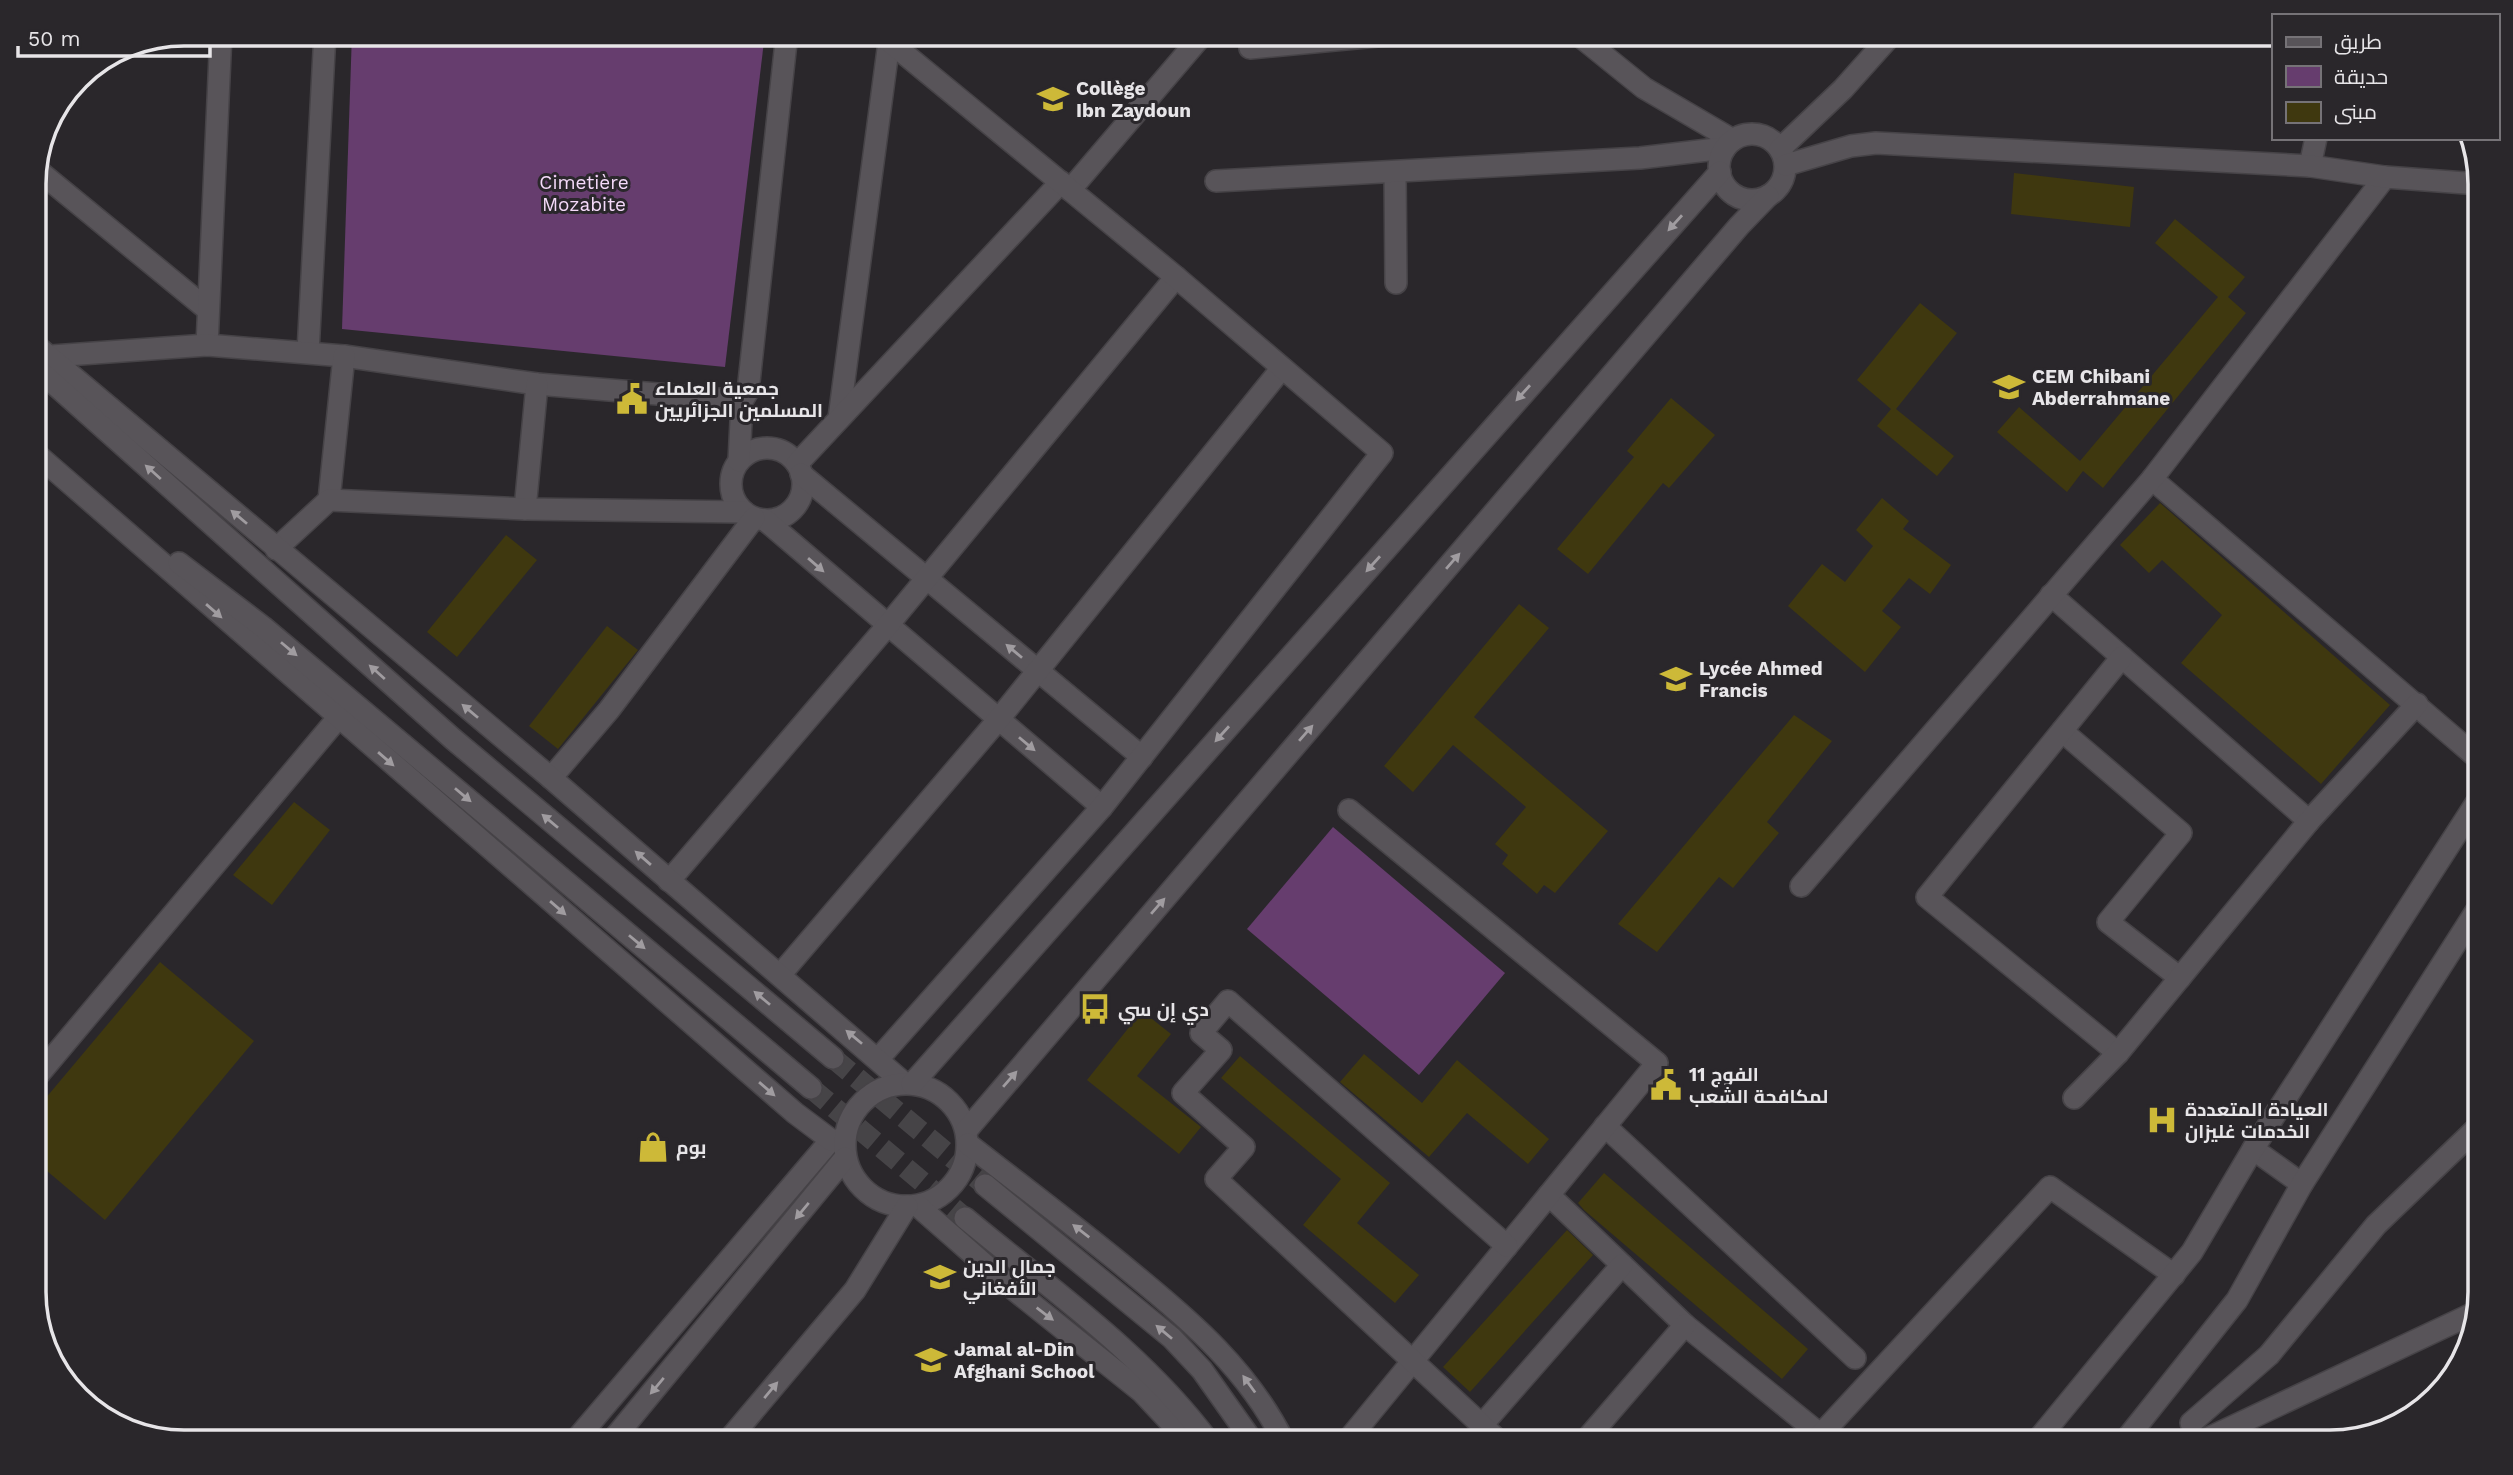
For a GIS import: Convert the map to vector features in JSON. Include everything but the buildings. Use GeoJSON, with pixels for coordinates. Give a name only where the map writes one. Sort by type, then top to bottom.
{"type":"FeatureCollection","features":[{"type":"Feature","properties":{"kind":"street"},"geometry":{"type":"LineString","coordinates":[[207,345],[220,46]]}},
{"type":"Feature","properties":{"kind":"street"},"geometry":{"type":"LineString","coordinates":[[308,352],[324,46]]}},
{"type":"Feature","properties":{"kind":"street"},"geometry":{"type":"LineString","coordinates":[[786,46],[748,391],[743,401],[739,461],[733,471],[732,493],[754,517],[888,625],[1102,807]]}},
{"type":"Feature","properties":{"kind":"street"},"geometry":{"type":"LineString","coordinates":[[839,418],[883,46]]}},
{"type":"Feature","properties":{"kind":"street"},"geometry":{"type":"LineString","coordinates":[[879,1058],[1102,807],[1382,453],[1176,277],[895,46]]}},
{"type":"Feature","properties":{"kind":"street"},"geometry":{"type":"LineString","coordinates":[[799,469],[839,418],[1066,186],[1192,46]]}},
{"type":"Feature","properties":{"kind":"street"},"geometry":{"type":"LineString","coordinates":[[1250,48],[1271,46]]}},
{"type":"Feature","properties":{"kind":"street"},"geometry":{"type":"LineString","coordinates":[[1592,46],[1644,88],[1729,144]]}},
{"type":"Feature","properties":{"kind":"street"},"geometry":{"type":"LineString","coordinates":[[967,1138],[1739,226],[1782,183],[1783,157],[1881,46]]}},
{"type":"Feature","properties":{"kind":"street"},"geometry":{"type":"LineString","coordinates":[[1216,181],[1640,158],[1729,144],[1759,134],[1767,137],[1783,157]]}},
{"type":"Feature","properties":{"kind":"street"},"geometry":{"type":"LineString","coordinates":[[2310,166],[2316,140]]}},
{"type":"Feature","properties":{"kind":"street"},"geometry":{"type":"LineString","coordinates":[[1783,157],[1877,143],[2310,166],[2385,177],[2467,183]]}},
{"type":"Feature","properties":{"kind":"street"},"geometry":{"type":"LineString","coordinates":[[908,1084],[1720,172],[1729,144]]}},
{"type":"Feature","properties":{"kind":"street"},"geometry":{"type":"LineString","coordinates":[[1395,172],[1396,283]]}},
{"type":"Feature","properties":{"kind":"street"},"geometry":{"type":"LineString","coordinates":[[1720,172],[1723,182],[1738,197],[1758,200],[1768,196]]}},
{"type":"Feature","properties":{"kind":"street"},"geometry":{"type":"LineString","coordinates":[[46,177],[208,310]]}},
{"type":"Feature","properties":{"kind":"street"},"geometry":{"type":"LineString","coordinates":[[1801,886],[2152,479],[2385,177]]}},
{"type":"Feature","properties":{"kind":"street"},"geometry":{"type":"LineString","coordinates":[[668,881],[888,625],[1176,277]]}},
{"type":"Feature","properties":{"kind":"street"},"geometry":{"type":"LineString","coordinates":[[46,355],[207,345],[344,356],[537,384],[743,401]]}},
{"type":"Feature","properties":{"kind":"street"},"geometry":{"type":"LineString","coordinates":[[276,549],[329,500],[344,356]]}},
{"type":"Feature","properties":{"kind":"street"},"geometry":{"type":"LineString","coordinates":[[46,362],[276,549],[551,778],[908,1084]]}},
{"type":"Feature","properties":{"kind":"street"},"geometry":{"type":"LineString","coordinates":[[46,363],[453,739],[833,1058]]}},
{"type":"Feature","properties":{"kind":"street"},"geometry":{"type":"LineString","coordinates":[[780,975],[998,720],[1282,368]]}},
{"type":"Feature","properties":{"kind":"street"},"geometry":{"type":"LineString","coordinates":[[525,509],[537,384]]}},
{"type":"Feature","properties":{"kind":"street"},"geometry":{"type":"LineString","coordinates":[[739,461],[757,450],[780,450],[926,578],[1142,757]]}},
{"type":"Feature","properties":{"kind":"street"},"geometry":{"type":"LineString","coordinates":[[46,462],[263,627],[811,1088]]}},
{"type":"Feature","properties":{"kind":"street"},"geometry":{"type":"LineString","coordinates":[[46,463],[795,1113],[840,1146],[861,1188],[878,1200],[912,1206],[934,1200],[954,1184],[966,1161],[967,1138],[956,1108],[941,1094],[908,1084],[886,1086],[870,1094],[857,1107],[840,1146],[620,1430]]}},
{"type":"Feature","properties":{"kind":"street"},"geometry":{"type":"LineString","coordinates":[[329,500],[754,517],[786,514],[795,507],[803,486],[799,469]]}},
{"type":"Feature","properties":{"kind":"street"},"geometry":{"type":"LineString","coordinates":[[2152,479],[2468,749]]}},
{"type":"Feature","properties":{"kind":"street"},"geometry":{"type":"LineString","coordinates":[[551,778],[609,710],[754,517]]}},
{"type":"Feature","properties":{"kind":"street"},"geometry":{"type":"LineString","coordinates":[[2051,595],[2309,821]]}},
{"type":"Feature","properties":{"kind":"street"},"geometry":{"type":"LineString","coordinates":[[2118,1053],[1927,897],[2122,657]]}},
{"type":"Feature","properties":{"kind":"street"},"geometry":{"type":"LineString","coordinates":[[2074,1098],[2118,1053],[2309,821],[2417,704]]}},
{"type":"Feature","properties":{"kind":"street"},"geometry":{"type":"LineString","coordinates":[[46,1066],[338,718]]}},
{"type":"Feature","properties":{"kind":"street"},"geometry":{"type":"LineString","coordinates":[[2062,731],[2181,833],[2108,922],[2180,978]]}},
{"type":"Feature","properties":{"kind":"street"},"geometry":{"type":"LineString","coordinates":[[1349,810],[1657,1063],[1356,1430]]}},
{"type":"Feature","properties":{"kind":"street"},"geometry":{"type":"LineString","coordinates":[[2046,1430],[2174,1275],[2468,816]]}},
{"type":"Feature","properties":{"kind":"street"},"geometry":{"type":"LineString","coordinates":[[2134,1430],[2237,1300],[2302,1184],[2468,924]]}},
{"type":"Feature","properties":{"kind":"street"},"geometry":{"type":"LineString","coordinates":[[1487,1430],[1216,1179],[1244,1147],[1183,1093],[1221,1050],[1201,1033],[1228,1002],[1507,1246]]}},
{"type":"Feature","properties":{"kind":"street"},"geometry":{"type":"LineString","coordinates":[[1605,1126],[1855,1358]]}},
{"type":"Feature","properties":{"kind":"street"},"geometry":{"type":"LineString","coordinates":[[2198,1430],[2269,1355],[2376,1225],[2468,1137]]}},
{"type":"Feature","properties":{"kind":"street"},"geometry":{"type":"LineString","coordinates":[[967,1138],[1193,1323],[1240,1371],[1270,1413],[1278,1430]]}},
{"type":"Feature","properties":{"kind":"street"},"geometry":{"type":"LineString","coordinates":[[585,1430],[840,1146]]}},
{"type":"Feature","properties":{"kind":"street"},"geometry":{"type":"LineString","coordinates":[[2253,1149],[2302,1184]]}},
{"type":"Feature","properties":{"kind":"street"},"geometry":{"type":"LineString","coordinates":[[985,1185],[1172,1338],[1202,1370],[1244,1430]]}},
{"type":"Feature","properties":{"kind":"street"},"geometry":{"type":"LineString","coordinates":[[1824,1430],[2050,1187],[2174,1275]]}},
{"type":"Feature","properties":{"kind":"street"},"geometry":{"type":"LineString","coordinates":[[1549,1195],[1685,1325],[1808,1430]]}},
{"type":"Feature","properties":{"kind":"street"},"geometry":{"type":"LineString","coordinates":[[737,1430],[855,1290],[912,1206]]}},
{"type":"Feature","properties":{"kind":"street"},"geometry":{"type":"LineString","coordinates":[[912,1206],[1142,1392],[1178,1430]]}},
{"type":"Feature","properties":{"kind":"street"},"geometry":{"type":"LineString","coordinates":[[965,1218],[1121,1349],[1162,1387],[1199,1430]]}},
{"type":"Feature","properties":{"kind":"street"},"geometry":{"type":"LineString","coordinates":[[1482,1425],[1622,1265]]}},
{"type":"Feature","properties":{"kind":"street"},"geometry":{"type":"LineString","coordinates":[[2206,1430],[2247,1422],[2335,1376],[2465,1317]]}},
{"type":"Feature","properties":{"kind":"street"},"geometry":{"type":"LineString","coordinates":[[1594,1430],[1685,1325]]}},
{"type":"Feature","properties":{"kind":"street"},"geometry":{"type":"LineString","coordinates":[[2159,1402],[2194,1430]]}},
{"type":"Feature","properties":{"kind":"green space","name":"Cimetière Mozabite"},"geometry":{"type":"Polygon","coordinates":[[[352,46],[763,46],[725,367],[342,329],[352,46]]]}},
{"type":"Feature","properties":{"kind":"green space"},"geometry":{"type":"Polygon","coordinates":[[[1333,827],[1505,973],[1419,1075],[1247,929],[1333,827]]]}},
{"type":"Feature","properties":{"kind":"tunnel"},"geometry":{"type":"LineString","coordinates":[[833,1058],[985,1185]]}},
{"type":"Feature","properties":{"kind":"tunnel"},"geometry":{"type":"LineString","coordinates":[[811,1088],[965,1218]]}},
{"type":"Feature","properties":{"kind":"place","name":"Collège Ibn Zaydoun"},"geometry":{"type":"Point","coordinates":[1053,99]}},
{"type":"Feature","properties":{"kind":"place","name":"CEM Chibani Abderrahmane"},"geometry":{"type":"Point","coordinates":[2009,387]}},
{"type":"Feature","properties":{"kind":"place","name":"جمعية العلماء المسلمين الجزائريين"},"geometry":{"type":"Point","coordinates":[632,399]}},
{"type":"Feature","properties":{"kind":"place","name":"Lycée Ahmed Francis"},"geometry":{"type":"Point","coordinates":[1676,679]}},
{"type":"Feature","properties":{"kind":"place","name":"دي إن سي"},"geometry":{"type":"Point","coordinates":[1095,1009]}},
{"type":"Feature","properties":{"kind":"place","name":"الفوج 11 لمكافحة الشعب"},"geometry":{"type":"Point","coordinates":[1666,1085]}},
{"type":"Feature","properties":{"kind":"place","name":"العيادة المتعددة الخدمات غليزان"},"geometry":{"type":"Point","coordinates":[2162,1120]}},
{"type":"Feature","properties":{"kind":"place","name":"بوم"},"geometry":{"type":"Point","coordinates":[653,1147]}},
{"type":"Feature","properties":{"kind":"place","name":"جمال الدين الأفغاني"},"geometry":{"type":"Point","coordinates":[940,1277]}},
{"type":"Feature","properties":{"kind":"place","name":"Jamal al-Din Afghani School"},"geometry":{"type":"Point","coordinates":[931,1360]}}]}
